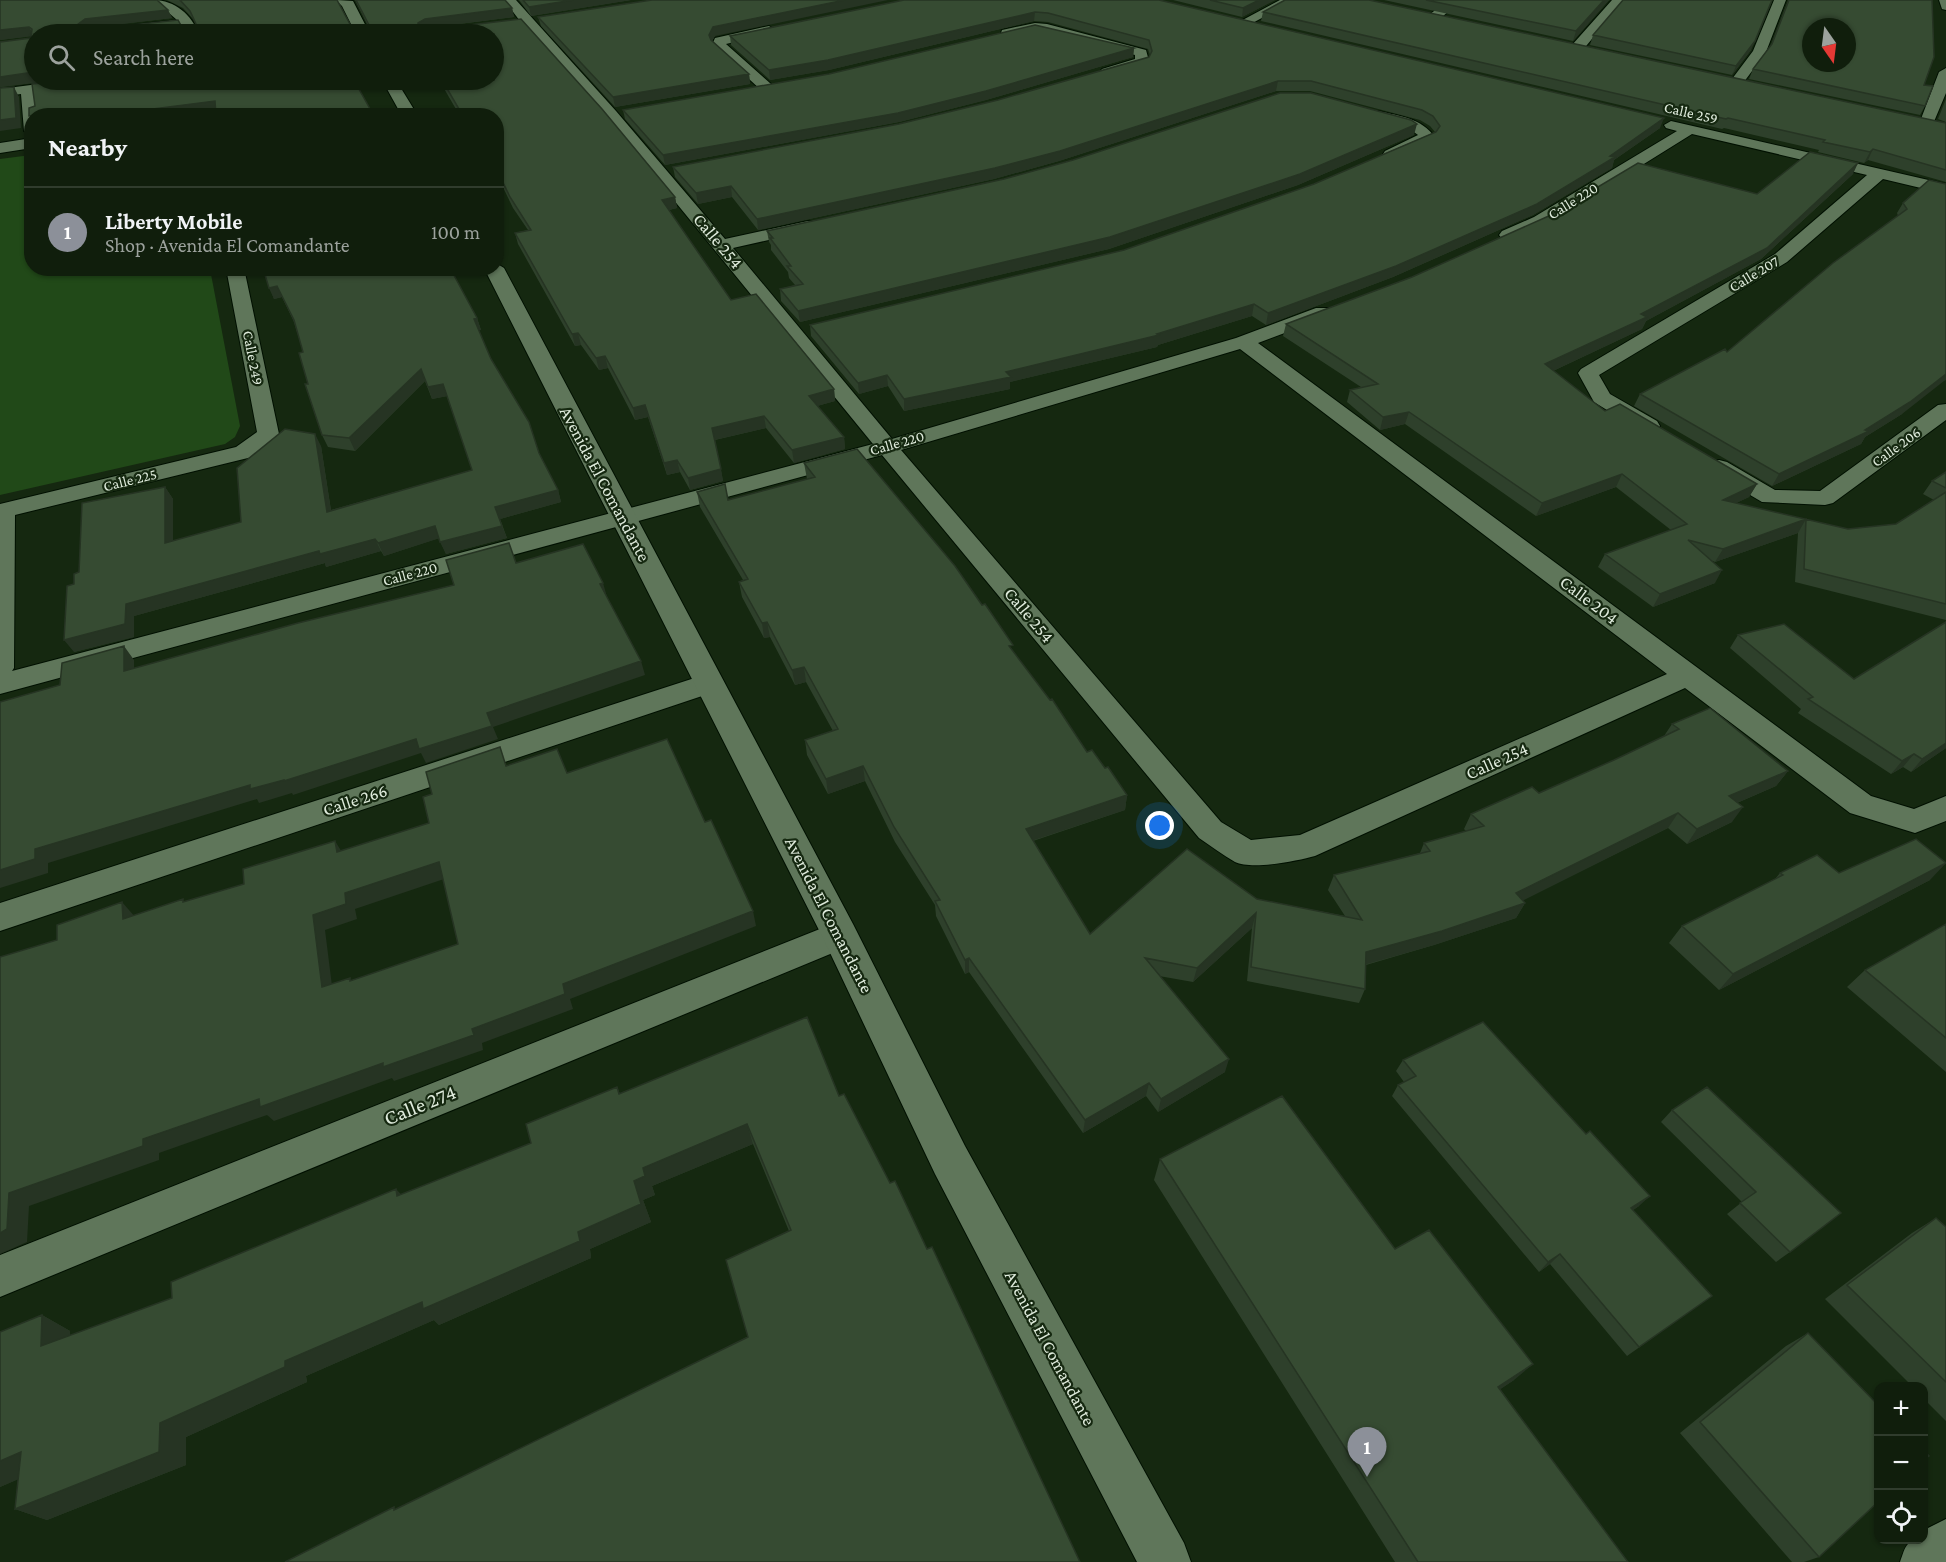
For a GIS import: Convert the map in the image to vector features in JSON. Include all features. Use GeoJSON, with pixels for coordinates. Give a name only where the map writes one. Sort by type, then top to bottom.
{"type":"FeatureCollection","features":[{"type":"Feature","properties":{"kind":"street"},"geometry":{"type":"LineString","coordinates":[[160,0],[186,24]]}},
{"type":"Feature","properties":{"kind":"street"},"geometry":{"type":"LineString","coordinates":[[343,0],[348,4],[358,24]]}},
{"type":"Feature","properties":{"kind":"street","name":"Calle 254"},"geometry":{"type":"LineString","coordinates":[[510,0],[527,22],[671,171],[721,245],[806,329],[887,447],[1210,830],[1247,853],[1304,847],[1689,675]]}},
{"type":"Feature","properties":{"kind":"street"},"geometry":{"type":"LineString","coordinates":[[1266,28],[1238,22],[1289,0]]}},
{"type":"Feature","properties":{"kind":"street"},"geometry":{"type":"LineString","coordinates":[[1456,0],[1429,15],[1456,21]]}},
{"type":"Feature","properties":{"kind":"street"},"geometry":{"type":"LineString","coordinates":[[1577,48],[1618,0]]}},
{"type":"Feature","properties":{"kind":"street"},"geometry":{"type":"LineString","coordinates":[[1736,83],[1759,52],[1780,0]]}},
{"type":"Feature","properties":{"kind":"street"},"geometry":{"type":"LineString","coordinates":[[1945,0],[1946,6]]}},
{"type":"Feature","properties":{"kind":"street"},"geometry":{"type":"LineString","coordinates":[[744,91],[772,86],[719,45],[720,41],[784,28]]}},
{"type":"Feature","properties":{"kind":"street"},"geometry":{"type":"LineString","coordinates":[[988,38],[1022,29],[1047,28],[1141,53],[1142,61],[1097,75]]}},
{"type":"Feature","properties":{"kind":"street"},"geometry":{"type":"LineString","coordinates":[[1925,124],[1945,80],[1946,72]]}},
{"type":"Feature","properties":{"kind":"street"},"geometry":{"type":"LineString","coordinates":[[0,93],[24,90]]}},
{"type":"Feature","properties":{"kind":"street"},"geometry":{"type":"LineString","coordinates":[[28,90],[30,108]]}},
{"type":"Feature","properties":{"kind":"street"},"geometry":{"type":"LineString","coordinates":[[395,90],[405,108]]}},
{"type":"Feature","properties":{"kind":"street"},"geometry":{"type":"LineString","coordinates":[[1362,111],[1414,125],[1424,131],[1427,137],[1376,160]]}},
{"type":"Feature","properties":{"kind":"street","name":"Calle 259"},"geometry":{"type":"LineString","coordinates":[[1655,122],[1946,189]]}},
{"type":"Feature","properties":{"kind":"street","name":"Calle 220"},"geometry":{"type":"LineString","coordinates":[[1487,245],[1540,221],[1689,130]]}},
{"type":"Feature","properties":{"kind":"street"},"geometry":{"type":"LineString","coordinates":[[0,148],[24,144]]}},
{"type":"Feature","properties":{"kind":"street","name":"Calle 207"},"geometry":{"type":"LineString","coordinates":[[1671,439],[1601,398],[1588,374],[1781,258],[1880,174]]}},
{"type":"Feature","properties":{"kind":"street"},"geometry":{"type":"LineString","coordinates":[[721,245],[824,222]]}},
{"type":"Feature","properties":{"kind":"street","name":"Calle 249"},"geometry":{"type":"LineString","coordinates":[[237,276],[268,434],[258,443]]}},
{"type":"Feature","properties":{"kind":"street","name":"Avenida El Comandante"},"geometry":{"type":"LineString","coordinates":[[498,276],[840,934],[951,1160],[1165,1562]]}},
{"type":"Feature","properties":{"kind":"street","name":"Calle 220"},"geometry":{"type":"LineString","coordinates":[[0,684],[887,447],[1243,342],[1338,307]]}},
{"type":"Feature","properties":{"kind":"street","name":"Calle 204"},"geometry":{"type":"LineString","coordinates":[[1243,342],[1861,805],[1915,821],[1946,808]]}},
{"type":"Feature","properties":{"kind":"street","name":"Calle 206"},"geometry":{"type":"LineString","coordinates":[[1701,457],[1770,497],[1825,498],[1946,410]]}},
{"type":"Feature","properties":{"kind":"street","name":"Calle 225"},"geometry":{"type":"LineString","coordinates":[[2,511],[244,452],[258,443]]}},
{"type":"Feature","properties":{"kind":"street"},"geometry":{"type":"LineString","coordinates":[[0,668],[2,511]]}},
{"type":"Feature","properties":{"kind":"street","name":"Calle 266"},"geometry":{"type":"LineString","coordinates":[[0,917],[710,683]]}},
{"type":"Feature","properties":{"kind":"street","name":"Calle 274"},"geometry":{"type":"LineString","coordinates":[[0,1276],[840,934]]}},
{"type":"Feature","properties":{"kind":"street"},"geometry":{"type":"LineString","coordinates":[[1926,1562],[1946,1545]]}},
{"type":"Feature","properties":{"kind":"green space"},"geometry":{"type":"Polygon","coordinates":[[[24,156],[24,276],[211,276],[240,426],[235,437],[225,444],[0,495],[0,159],[24,156]]]}},
{"type":"Feature","properties":{"kind":"building"},"geometry":{"type":"Polygon","coordinates":[[[0,0],[157,0],[168,10],[85,19],[78,24],[24,24],[24,28],[0,30],[0,0]]]}},
{"type":"Feature","properties":{"kind":"building"},"geometry":{"type":"Polygon","coordinates":[[[180,0],[337,0],[350,24],[196,24],[190,11],[180,0]]]}},
{"type":"Feature","properties":{"kind":"building"},"geometry":{"type":"Polygon","coordinates":[[[356,0],[505,0],[512,8],[425,19],[418,23],[368,24],[356,0]]]}},
{"type":"Feature","properties":{"kind":"building"},"geometry":{"type":"Polygon","coordinates":[[[523,0],[573,0],[529,7],[523,0]]]}},
{"type":"Feature","properties":{"kind":"building"},"geometry":{"type":"Polygon","coordinates":[[[652,0],[845,0],[713,27],[709,35],[711,40],[749,74],[613,97],[538,17],[652,0]]]}},
{"type":"Feature","properties":{"kind":"building"},"geometry":{"type":"Polygon","coordinates":[[[904,0],[1159,0],[1664,118],[1610,156],[1615,157],[1537,204],[1396,266],[1268,313],[1254,304],[1157,334],[1159,335],[1006,372],[1011,377],[904,399],[887,375],[858,383],[810,325],[1124,250],[1314,184],[1436,132],[1440,126],[1433,116],[1422,110],[1311,81],[1278,81],[1060,151],[995,168],[757,219],[731,186],[696,193],[673,167],[899,124],[998,100],[1149,57],[1152,51],[1149,40],[1048,13],[1035,12],[828,60],[769,70],[730,36],[904,0]]]}},
{"type":"Feature","properties":{"kind":"building"},"geometry":{"type":"Polygon","coordinates":[[[1210,0],[1259,0],[1243,8],[1210,0]]]}},
{"type":"Feature","properties":{"kind":"building"},"geometry":{"type":"Polygon","coordinates":[[[1285,0],[1369,0],[1946,123],[1946,170],[1873,149],[1870,152],[1823,142],[1825,140],[1263,12],[1285,0]]]}},
{"type":"Feature","properties":{"kind":"building"},"geometry":{"type":"Polygon","coordinates":[[[1426,0],[1604,0],[1576,31],[1426,0]]]}},
{"type":"Feature","properties":{"kind":"building"},"geometry":{"type":"Polygon","coordinates":[[[1623,0],[1772,0],[1755,41],[1736,66],[1593,35],[1623,0]]]}},
{"type":"Feature","properties":{"kind":"building"},"geometry":{"type":"Polygon","coordinates":[[[1789,0],[1932,0],[1934,57],[1924,85],[1933,86],[1925,106],[1753,69],[1772,44],[1789,0]]]}},
{"type":"Feature","properties":{"kind":"building"},"geometry":{"type":"Polygon","coordinates":[[[521,19],[602,109],[675,197],[662,200],[731,300],[756,294],[834,389],[809,396],[844,437],[792,450],[764,416],[712,428],[721,469],[688,478],[677,460],[664,463],[645,405],[633,408],[605,356],[596,358],[578,333],[572,334],[515,233],[531,230],[504,185],[504,108],[458,108],[448,90],[504,90],[504,24],[478,24],[521,19]]]}},
{"type":"Feature","properties":{"kind":"building"},"geometry":{"type":"Polygon","coordinates":[[[178,20],[180,24],[141,24],[178,20]]]}},
{"type":"Feature","properties":{"kind":"building"},"geometry":{"type":"Polygon","coordinates":[[[1035,25],[1134,48],[986,91],[898,113],[663,155],[623,110],[829,74],[1035,25]]]}},
{"type":"Feature","properties":{"kind":"building"},"geometry":{"type":"Polygon","coordinates":[[[24,39],[24,73],[0,77],[0,42],[24,39]]]}},
{"type":"Feature","properties":{"kind":"building"},"geometry":{"type":"Polygon","coordinates":[[[14,87],[16,118],[0,120],[0,88],[14,87]]]}},
{"type":"Feature","properties":{"kind":"building"},"geometry":{"type":"Polygon","coordinates":[[[33,90],[359,90],[370,108],[215,108],[215,101],[160,108],[29,108],[35,106],[33,90]]]}},
{"type":"Feature","properties":{"kind":"building"},"geometry":{"type":"Polygon","coordinates":[[[1280,93],[1311,93],[1411,120],[1417,124],[1300,174],[1110,237],[798,311],[780,289],[803,284],[787,266],[791,266],[767,231],[1004,179],[1073,160],[1280,93]]]}},
{"type":"Feature","properties":{"kind":"building"},"geometry":{"type":"Polygon","coordinates":[[[1810,152],[1858,163],[1767,248],[1641,314],[1647,317],[1545,364],[1605,411],[1620,404],[1757,484],[1723,500],[1806,519],[1723,549],[1688,540],[1722,570],[1660,594],[1605,554],[1687,524],[1622,474],[1542,503],[1409,412],[1383,417],[1350,390],[1378,384],[1286,324],[1412,277],[1551,215],[1638,163],[1757,194],[1810,152]]]}},
{"type":"Feature","properties":{"kind":"building"},"geometry":{"type":"Polygon","coordinates":[[[1929,180],[1946,184],[1946,374],[1910,402],[1865,430],[1869,431],[1779,474],[1640,394],[1725,349],[1727,352],[1833,263],[1907,209],[1903,203],[1929,180]]]}},
{"type":"Feature","properties":{"kind":"building"},"geometry":{"type":"Polygon","coordinates":[[[265,276],[454,276],[477,318],[474,319],[491,359],[529,422],[539,453],[558,490],[495,507],[502,526],[440,542],[435,526],[378,543],[375,539],[320,554],[319,551],[126,604],[125,624],[64,640],[67,586],[74,584],[74,574],[79,572],[82,503],[165,487],[165,543],[241,522],[237,468],[285,429],[315,434],[327,512],[472,470],[443,384],[428,387],[421,369],[349,438],[322,435],[305,384],[308,384],[299,353],[303,352],[294,320],[277,286],[269,288],[265,276]]]}},
{"type":"Feature","properties":{"kind":"building"},"geometry":{"type":"Polygon","coordinates":[[[857,449],[955,566],[982,605],[985,604],[1013,645],[1009,646],[1050,700],[1052,699],[1087,752],[1092,750],[1105,768],[1108,767],[1127,795],[1026,829],[1090,934],[1187,849],[1257,899],[1362,920],[1334,875],[1430,851],[1424,843],[1484,826],[1471,814],[1532,787],[1539,793],[1614,760],[1679,729],[1672,724],[1710,708],[1788,771],[1729,796],[1743,807],[1697,829],[1678,813],[1516,893],[1525,903],[1442,931],[1366,952],[1365,989],[1251,967],[1256,913],[1197,968],[1145,958],[1229,1059],[1161,1099],[1149,1083],[1085,1120],[969,958],[965,960],[935,901],[940,900],[894,827],[863,766],[826,779],[805,740],[838,729],[804,667],[792,670],[767,622],[762,623],[739,582],[748,579],[697,492],[725,484],[728,500],[815,477],[804,463],[857,449]]]}},
{"type":"Feature","properties":{"kind":"building"},"geometry":{"type":"Polygon","coordinates":[[[1946,472],[1946,488],[1932,481],[1946,472]]]}},
{"type":"Feature","properties":{"kind":"building"},"geometry":{"type":"Polygon","coordinates":[[[1946,492],[1946,604],[1804,569],[1806,519],[1848,529],[1896,524],[1946,492]]]}},
{"type":"Feature","properties":{"kind":"building"},"geometry":{"type":"Polygon","coordinates":[[[509,543],[516,563],[583,544],[603,583],[600,584],[641,661],[487,713],[492,726],[419,749],[416,739],[284,781],[250,789],[250,785],[35,849],[35,859],[0,870],[0,702],[60,685],[62,663],[124,646],[124,671],[298,623],[454,585],[446,560],[509,543]]]}},
{"type":"Feature","properties":{"kind":"building"},"geometry":{"type":"Polygon","coordinates":[[[1946,622],[1946,743],[1922,759],[1914,754],[1902,761],[1808,699],[1813,697],[1738,635],[1784,624],[1854,679],[1946,622]]]}},
{"type":"Feature","properties":{"kind":"building"},"geometry":{"type":"Polygon","coordinates":[[[667,739],[705,822],[711,820],[753,911],[563,984],[565,994],[472,1029],[474,1035],[383,1067],[383,1063],[260,1107],[259,1099],[143,1139],[143,1146],[9,1193],[7,1229],[0,1233],[0,957],[57,940],[57,925],[122,902],[123,919],[183,899],[183,902],[244,884],[243,869],[335,841],[337,852],[429,823],[423,797],[432,794],[426,772],[500,747],[506,766],[557,749],[567,773],[667,739]],[[439,862],[345,893],[346,904],[313,915],[322,987],[350,978],[350,981],[458,944],[439,862]]]}},
{"type":"Feature","properties":{"kind":"building"},"geometry":{"type":"Polygon","coordinates":[[[1916,839],[1946,863],[1733,974],[1682,926],[1783,875],[1780,873],[1817,855],[1839,873],[1916,839]]]}},
{"type":"Feature","properties":{"kind":"building"},"geometry":{"type":"Polygon","coordinates":[[[1946,924],[1946,1038],[1865,970],[1946,924]]]}},
{"type":"Feature","properties":{"kind":"building"},"geometry":{"type":"Polygon","coordinates":[[[807,1017],[839,1096],[844,1094],[890,1183],[895,1181],[927,1249],[932,1247],[1080,1562],[285,1562],[394,1507],[394,1510],[748,1337],[726,1260],[791,1230],[747,1124],[643,1168],[645,1176],[634,1181],[641,1204],[578,1232],[580,1241],[423,1309],[422,1302],[285,1361],[285,1367],[160,1423],[159,1452],[15,1509],[21,1452],[0,1461],[0,1332],[42,1315],[41,1346],[172,1298],[171,1282],[396,1189],[397,1196],[531,1143],[526,1124],[617,1087],[619,1094],[807,1017]]]}},
{"type":"Feature","properties":{"kind":"building"},"geometry":{"type":"Polygon","coordinates":[[[1483,1022],[1586,1134],[1590,1131],[1650,1196],[1631,1208],[1712,1296],[1639,1347],[1560,1254],[1548,1262],[1398,1085],[1416,1076],[1403,1060],[1483,1022]]]}},
{"type":"Feature","properties":{"kind":"building"},"geometry":{"type":"Polygon","coordinates":[[[1707,1087],[1841,1213],[1790,1252],[1740,1203],[1756,1192],[1672,1110],[1707,1087]]]}},
{"type":"Feature","properties":{"kind":"building"},"geometry":{"type":"Polygon","coordinates":[[[1282,1096],[1395,1249],[1429,1230],[1533,1364],[1498,1387],[1628,1562],[1418,1562],[1160,1159],[1282,1096]]]}},
{"type":"Feature","properties":{"kind":"building"},"geometry":{"type":"Polygon","coordinates":[[[1936,1218],[1946,1227],[1946,1382],[1847,1285],[1936,1218]]]}},
{"type":"Feature","properties":{"kind":"building"},"geometry":{"type":"Polygon","coordinates":[[[1808,1333],[1874,1401],[1874,1506],[1819,1557],[1700,1422],[1808,1333]]]}},
{"type":"Feature","properties":{"kind":"place","name":"Liberty Mobile"},"geometry":{"type":"Point","coordinates":[1367,1477]}}]}
